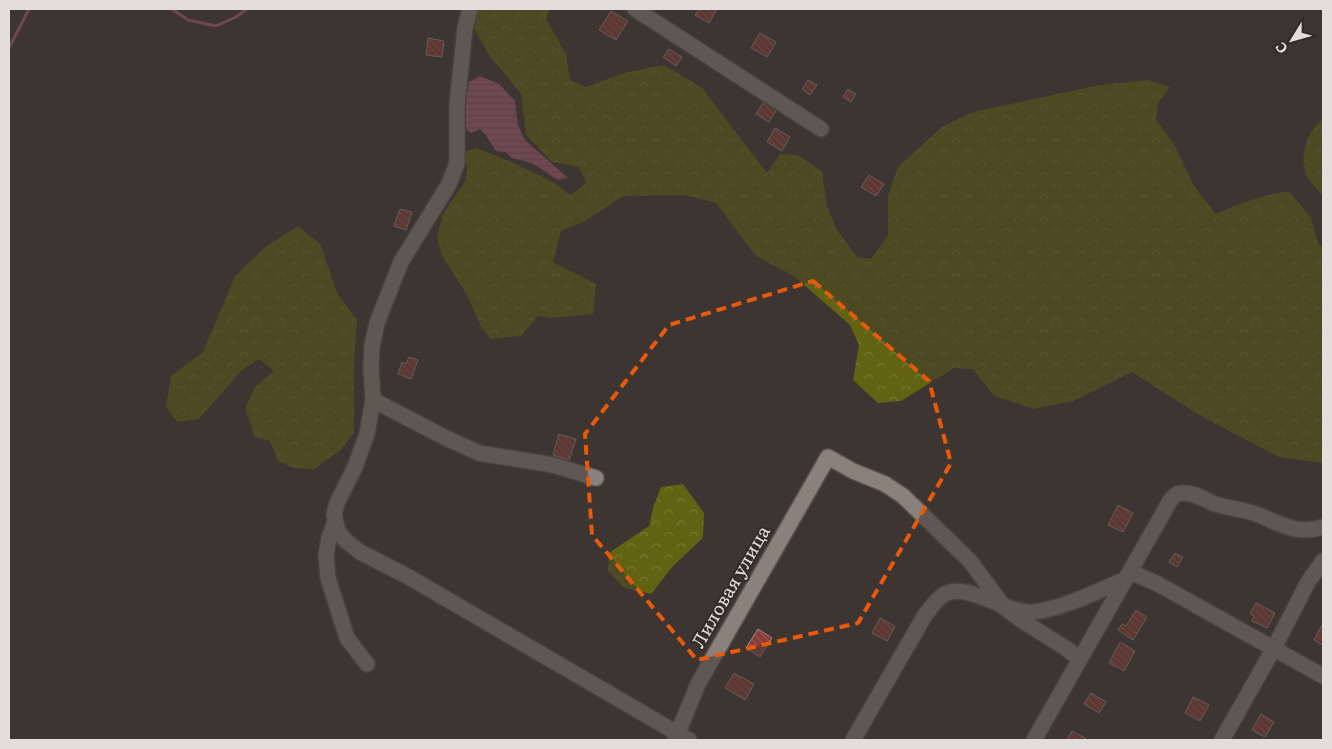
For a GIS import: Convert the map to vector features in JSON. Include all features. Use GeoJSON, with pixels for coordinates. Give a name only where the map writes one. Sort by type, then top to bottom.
{"type":"FeatureCollection","features":[{"type":"Feature","properties":{"kind":"street"},"geometry":{"type":"LineString","coordinates":[[470,9],[465,28],[456,105],[457,163],[449,184],[401,262],[376,323],[371,353],[373,400],[367,434],[356,467],[337,503],[334,514],[335,522],[338,531],[345,540],[360,552],[407,576],[681,738]]}},
{"type":"Feature","properties":{"kind":"street"},"geometry":{"type":"LineString","coordinates":[[635,9],[821,129]]}},
{"type":"Feature","properties":{"kind":"street"},"geometry":{"type":"LineString","coordinates":[[373,400],[446,438],[479,452],[553,466],[596,478]]}},
{"type":"Feature","properties":{"kind":"street","name":"Лиловая улица"},"geometry":{"type":"LineString","coordinates":[[681,738],[698,684],[828,457],[853,471],[885,484],[902,496],[970,562],[1004,607]]}},
{"type":"Feature","properties":{"kind":"street"},"geometry":{"type":"LineString","coordinates":[[1034,740],[1170,501],[1176,495],[1182,493],[1192,494],[1217,504],[1253,513],[1286,528],[1300,530],[1323,527]]}},
{"type":"Feature","properties":{"kind":"street"},"geometry":{"type":"LineString","coordinates":[[335,522],[329,538],[326,555],[328,578],[347,638],[367,664]]}},
{"type":"Feature","properties":{"kind":"street"},"geometry":{"type":"LineString","coordinates":[[1222,740],[1274,648],[1308,582],[1323,561]]}},
{"type":"Feature","properties":{"kind":"street"},"geometry":{"type":"LineString","coordinates":[[853,740],[925,615],[938,598],[945,593],[955,591],[974,594],[1018,612],[1033,612],[1051,609],[1127,576],[1156,583],[1323,676]]}},
{"type":"Feature","properties":{"kind":"street"},"geometry":{"type":"LineString","coordinates":[[1004,607],[1020,620],[1067,649],[1079,659]]}},
{"type":"Feature","properties":{"kind":"highlighted area"},"geometry":{"type":"Polygon","coordinates":[[[813,281],[929,381],[951,463],[858,623],[697,660],[592,535],[585,434],[669,325],[813,281]]]}},
{"type":"Feature","properties":{"kind":"green space"},"geometry":{"type":"Polygon","coordinates":[[[477,9],[550,9],[546,19],[566,54],[570,80],[586,87],[624,73],[664,65],[702,88],[767,173],[780,154],[797,155],[822,171],[827,206],[837,230],[857,257],[871,259],[888,235],[888,195],[898,167],[942,127],[973,112],[1100,85],[1148,80],[1170,87],[1158,103],[1156,120],[1174,144],[1194,186],[1216,214],[1252,200],[1289,191],[1311,218],[1318,244],[1323,248],[1323,463],[1279,457],[1201,416],[1132,372],[1073,401],[1034,409],[994,396],[973,369],[954,368],[901,401],[878,403],[853,380],[859,345],[850,325],[795,277],[756,256],[716,203],[684,195],[623,196],[585,221],[561,231],[553,262],[596,284],[593,314],[551,318],[538,316],[521,336],[491,339],[481,327],[467,295],[441,254],[437,236],[444,212],[466,180],[467,166],[464,152],[477,148],[553,182],[570,195],[586,183],[579,167],[552,162],[526,135],[521,94],[489,55],[472,25],[477,9]]]}},
{"type":"Feature","properties":{"kind":"green space"},"geometry":{"type":"Polygon","coordinates":[[[1323,119],[1323,197],[1306,174],[1304,157],[1306,142],[1309,136],[1323,119]]]}},
{"type":"Feature","properties":{"kind":"green space"},"geometry":{"type":"Polygon","coordinates":[[[298,226],[321,245],[337,293],[357,320],[354,361],[354,432],[342,449],[314,469],[294,468],[278,461],[270,441],[255,437],[245,408],[255,387],[274,371],[259,359],[242,370],[199,419],[177,422],[166,407],[171,376],[203,352],[235,276],[264,248],[298,226]]]}},
{"type":"Feature","properties":{"kind":"green space"},"geometry":{"type":"Polygon","coordinates":[[[683,484],[704,513],[703,538],[673,566],[651,594],[623,587],[608,571],[609,553],[649,526],[661,487],[683,484]]]}},
{"type":"Feature","properties":{"kind":"shaded area"},"geometry":{"type":"Polygon","coordinates":[[[480,76],[499,84],[515,101],[518,125],[525,140],[568,178],[558,180],[532,163],[512,158],[505,152],[496,151],[480,129],[471,133],[464,127],[464,106],[469,82],[480,76]]]}},
{"type":"Feature","properties":{"kind":"building"},"geometry":{"type":"Polygon","coordinates":[[[699,9],[717,9],[709,23],[695,15],[699,9]]]}},
{"type":"Feature","properties":{"kind":"building"},"geometry":{"type":"Polygon","coordinates":[[[611,11],[628,21],[616,40],[599,30],[611,11]]]}},
{"type":"Feature","properties":{"kind":"building"},"geometry":{"type":"Polygon","coordinates":[[[760,33],[776,42],[767,57],[751,48],[760,33]]]}},
{"type":"Feature","properties":{"kind":"building"},"geometry":{"type":"Polygon","coordinates":[[[428,38],[444,41],[442,57],[426,55],[428,38]]]}},
{"type":"Feature","properties":{"kind":"building"},"geometry":{"type":"Polygon","coordinates":[[[669,49],[682,57],[676,66],[663,57],[669,49]]]}},
{"type":"Feature","properties":{"kind":"building"},"geometry":{"type":"Polygon","coordinates":[[[808,80],[817,85],[810,95],[802,89],[808,80]]]}},
{"type":"Feature","properties":{"kind":"building"},"geometry":{"type":"Polygon","coordinates":[[[848,89],[856,94],[851,102],[843,97],[848,89]]]}},
{"type":"Feature","properties":{"kind":"building"},"geometry":{"type":"Polygon","coordinates":[[[764,101],[777,109],[769,122],[756,114],[764,101]]]}},
{"type":"Feature","properties":{"kind":"building"},"geometry":{"type":"Polygon","coordinates":[[[775,128],[790,137],[782,151],[767,142],[775,128]]]}},
{"type":"Feature","properties":{"kind":"building"},"geometry":{"type":"Polygon","coordinates":[[[869,175],[884,184],[876,196],[861,187],[869,175]]]}},
{"type":"Feature","properties":{"kind":"building"},"geometry":{"type":"Polygon","coordinates":[[[400,209],[412,212],[406,230],[394,226],[400,209]]]}},
{"type":"Feature","properties":{"kind":"building"},"geometry":{"type":"Polygon","coordinates":[[[409,357],[418,360],[411,379],[398,374],[402,362],[406,364],[409,357]]]}},
{"type":"Feature","properties":{"kind":"building"},"geometry":{"type":"Polygon","coordinates":[[[559,434],[576,439],[569,460],[553,455],[559,434]]]}},
{"type":"Feature","properties":{"kind":"building"},"geometry":{"type":"Polygon","coordinates":[[[1118,505],[1133,513],[1123,532],[1108,525],[1118,505]]]}},
{"type":"Feature","properties":{"kind":"building"},"geometry":{"type":"Polygon","coordinates":[[[1175,553],[1183,557],[1177,567],[1169,562],[1175,553]]]}},
{"type":"Feature","properties":{"kind":"building"},"geometry":{"type":"Polygon","coordinates":[[[1256,603],[1275,613],[1267,628],[1252,621],[1254,616],[1250,614],[1256,603]]]}},
{"type":"Feature","properties":{"kind":"building"},"geometry":{"type":"Polygon","coordinates":[[[1136,610],[1147,617],[1133,640],[1118,630],[1122,624],[1126,626],[1136,610]]]}},
{"type":"Feature","properties":{"kind":"building"},"geometry":{"type":"Polygon","coordinates":[[[880,618],[895,626],[887,641],[872,633],[880,618]]]}},
{"type":"Feature","properties":{"kind":"building"},"geometry":{"type":"Polygon","coordinates":[[[1323,623],[1323,645],[1314,640],[1323,623]]]}},
{"type":"Feature","properties":{"kind":"building"},"geometry":{"type":"Polygon","coordinates":[[[758,629],[772,638],[760,657],[746,648],[758,629]]]}},
{"type":"Feature","properties":{"kind":"building"},"geometry":{"type":"Polygon","coordinates":[[[1120,642],[1135,651],[1124,671],[1109,663],[1120,642]]]}},
{"type":"Feature","properties":{"kind":"building"},"geometry":{"type":"Polygon","coordinates":[[[734,673],[754,684],[745,700],[725,688],[734,673]]]}},
{"type":"Feature","properties":{"kind":"building"},"geometry":{"type":"Polygon","coordinates":[[[1091,693],[1106,702],[1099,713],[1084,704],[1091,693]]]}},
{"type":"Feature","properties":{"kind":"building"},"geometry":{"type":"Polygon","coordinates":[[[1193,697],[1209,705],[1200,721],[1185,713],[1193,697]]]}},
{"type":"Feature","properties":{"kind":"building"},"geometry":{"type":"Polygon","coordinates":[[[1261,714],[1274,722],[1265,737],[1252,730],[1261,714]]]}},
{"type":"Feature","properties":{"kind":"building"},"geometry":{"type":"Polygon","coordinates":[[[1072,731],[1087,739],[1067,740],[1072,731]]]}},
{"type":"Feature","properties":{"kind":"waterway"},"geometry":{"type":"LineString","coordinates":[[9,48],[29,9]]}},
{"type":"Feature","properties":{"kind":"waterway"},"geometry":{"type":"LineString","coordinates":[[172,9],[188,20],[216,26],[236,17],[247,9]]}}]}
